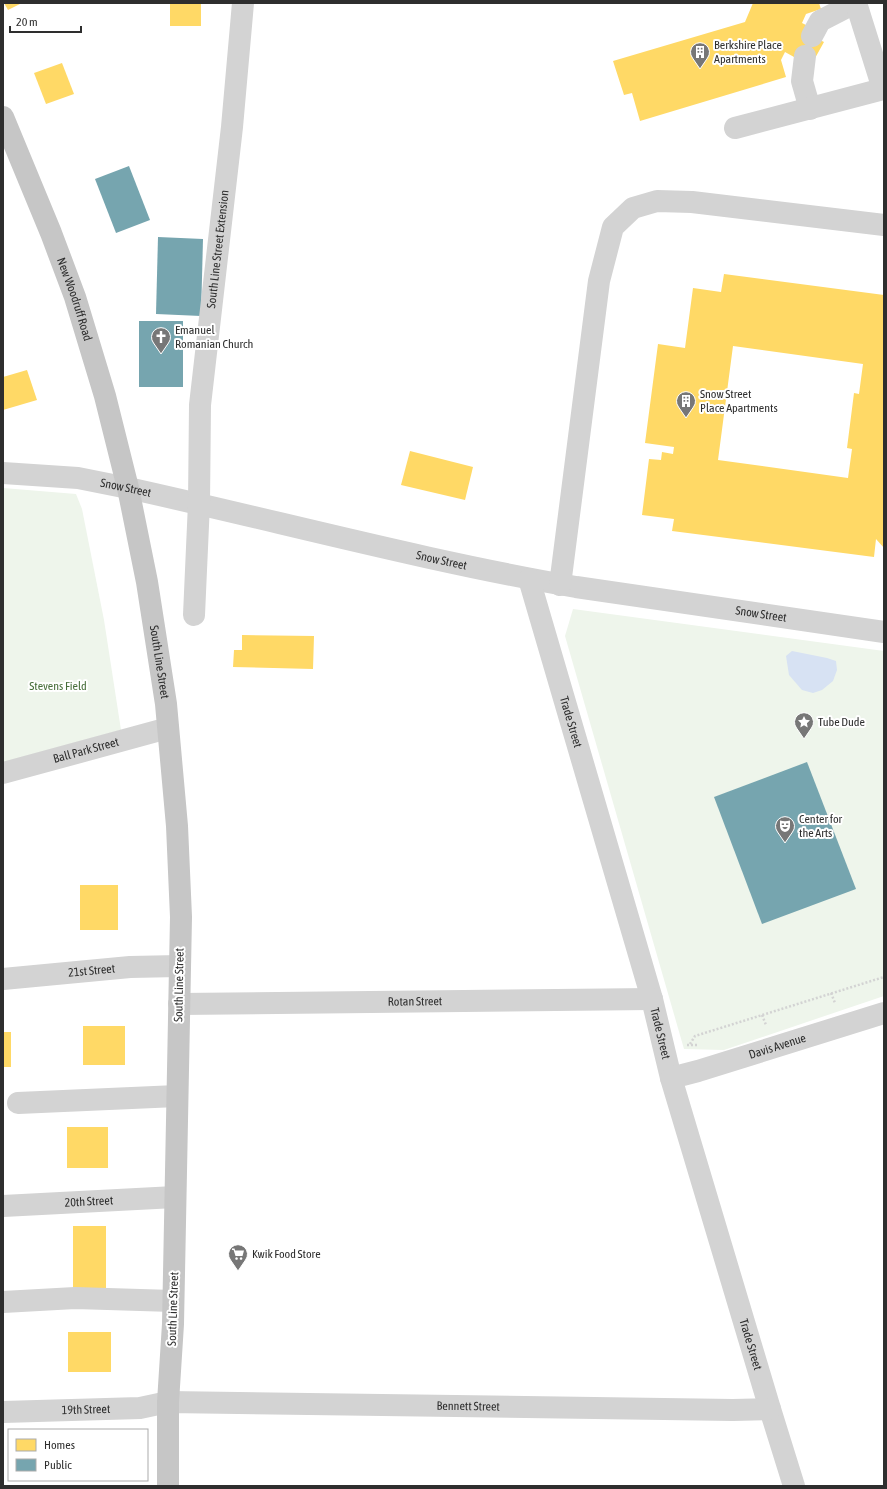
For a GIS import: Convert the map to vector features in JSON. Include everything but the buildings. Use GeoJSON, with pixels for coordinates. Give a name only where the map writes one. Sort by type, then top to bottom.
{"type":"FeatureCollection","features":[{"type":"Feature","properties":{"kind":"main road","name":"New Woodruff Road"},"geometry":{"type":"LineString","coordinates":[[3,117],[51,233],[75,298],[105,396],[128,488]]}},
{"type":"Feature","properties":{"kind":"main road","name":"South Line Street"},"geometry":{"type":"LineString","coordinates":[[128,488],[148,582],[166,704],[177,826],[181,917],[173,1301],[168,1402],[168,1486]]}},
{"type":"Feature","properties":{"kind":"street","name":"South Line Street Extension"},"geometry":{"type":"LineString","coordinates":[[194,615],[199,504],[200,405],[231,135],[243,3]]}},
{"type":"Feature","properties":{"kind":"street"},"geometry":{"type":"LineString","coordinates":[[735,128],[810,109],[883,89],[855,3],[820,21],[808,46],[802,81],[810,109]]}},
{"type":"Feature","properties":{"kind":"street"},"geometry":{"type":"LineString","coordinates":[[560,585],[599,281],[614,227],[633,208],[657,200],[692,202],[884,225]]}},
{"type":"Feature","properties":{"kind":"street","name":"Snow Street"},"geometry":{"type":"LineString","coordinates":[[3,473],[82,478],[458,565],[560,585],[884,632]]}},
{"type":"Feature","properties":{"kind":"street","name":"Trade Street"},"geometry":{"type":"LineString","coordinates":[[528,579],[652,1000],[671,1078],[794,1486]]}},
{"type":"Feature","properties":{"kind":"street","name":"Ball Park Street"},"geometry":{"type":"LineString","coordinates":[[3,773],[168,728]]}},
{"type":"Feature","properties":{"kind":"street","name":"21st Street"},"geometry":{"type":"LineString","coordinates":[[3,979],[130,967],[180,966]]}},
{"type":"Feature","properties":{"kind":"street","name":"Rotan Street"},"geometry":{"type":"LineString","coordinates":[[178,1004],[652,1000]]}},
{"type":"Feature","properties":{"kind":"street","name":"Davis Avenue"},"geometry":{"type":"LineString","coordinates":[[671,1078],[884,1013]]}},
{"type":"Feature","properties":{"kind":"street"},"geometry":{"type":"LineString","coordinates":[[18,1103],[177,1096]]}},
{"type":"Feature","properties":{"kind":"street","name":"20th Street"},"geometry":{"type":"LineString","coordinates":[[3,1206],[175,1197]]}},
{"type":"Feature","properties":{"kind":"street"},"geometry":{"type":"LineString","coordinates":[[3,1302],[75,1298],[173,1301]]}},
{"type":"Feature","properties":{"kind":"street","name":"Bennett Street"},"geometry":{"type":"LineString","coordinates":[[168,1402],[733,1410],[770,1409]]}},
{"type":"Feature","properties":{"kind":"street","name":"19th Street"},"geometry":{"type":"LineString","coordinates":[[3,1412],[140,1408],[168,1402]]}},
{"type":"Feature","properties":{"kind":"path"},"geometry":{"type":"LineString","coordinates":[[689,1045],[695,1036],[884,977]]}},
{"type":"Feature","properties":{"kind":"path"},"geometry":{"type":"LineString","coordinates":[[831,993],[835,1003]]}},
{"type":"Feature","properties":{"kind":"path"},"geometry":{"type":"LineString","coordinates":[[762,1015],[766,1025]]}},
{"type":"Feature","properties":{"kind":"green space","name":"Stevens Field"},"geometry":{"type":"Polygon","coordinates":[[[3,488],[76,494],[82,509],[104,620],[121,730],[3,763],[3,488]]]}},
{"type":"Feature","properties":{"kind":"green space"},"geometry":{"type":"Polygon","coordinates":[[[573,609],[884,651],[884,996],[724,1050],[684,1049],[565,636],[573,609]]]}},
{"type":"Feature","properties":{"kind":"water"},"geometry":{"type":"Polygon","coordinates":[[[792,651],[836,661],[837,670],[833,681],[822,690],[813,693],[802,690],[789,675],[786,656],[792,651]]]}},
{"type":"Feature","properties":{"kind":"place","name":"Berkshire Place Apartments"},"geometry":{"type":"Point","coordinates":[700,69]}},
{"type":"Feature","properties":{"kind":"place","name":"Emanuel Romanian Church"},"geometry":{"type":"Point","coordinates":[161,354]}},
{"type":"Feature","properties":{"kind":"place","name":"Snow Street Place Apartments"},"geometry":{"type":"Point","coordinates":[686,418]}},
{"type":"Feature","properties":{"kind":"place","name":"Tube Dude"},"geometry":{"type":"Point","coordinates":[804,739]}},
{"type":"Feature","properties":{"kind":"place","name":"Center for the Arts"},"geometry":{"type":"Point","coordinates":[785,843]}},
{"type":"Feature","properties":{"kind":"place","name":"Kwik Food Store"},"geometry":{"type":"Point","coordinates":[238,1271]}}]}
